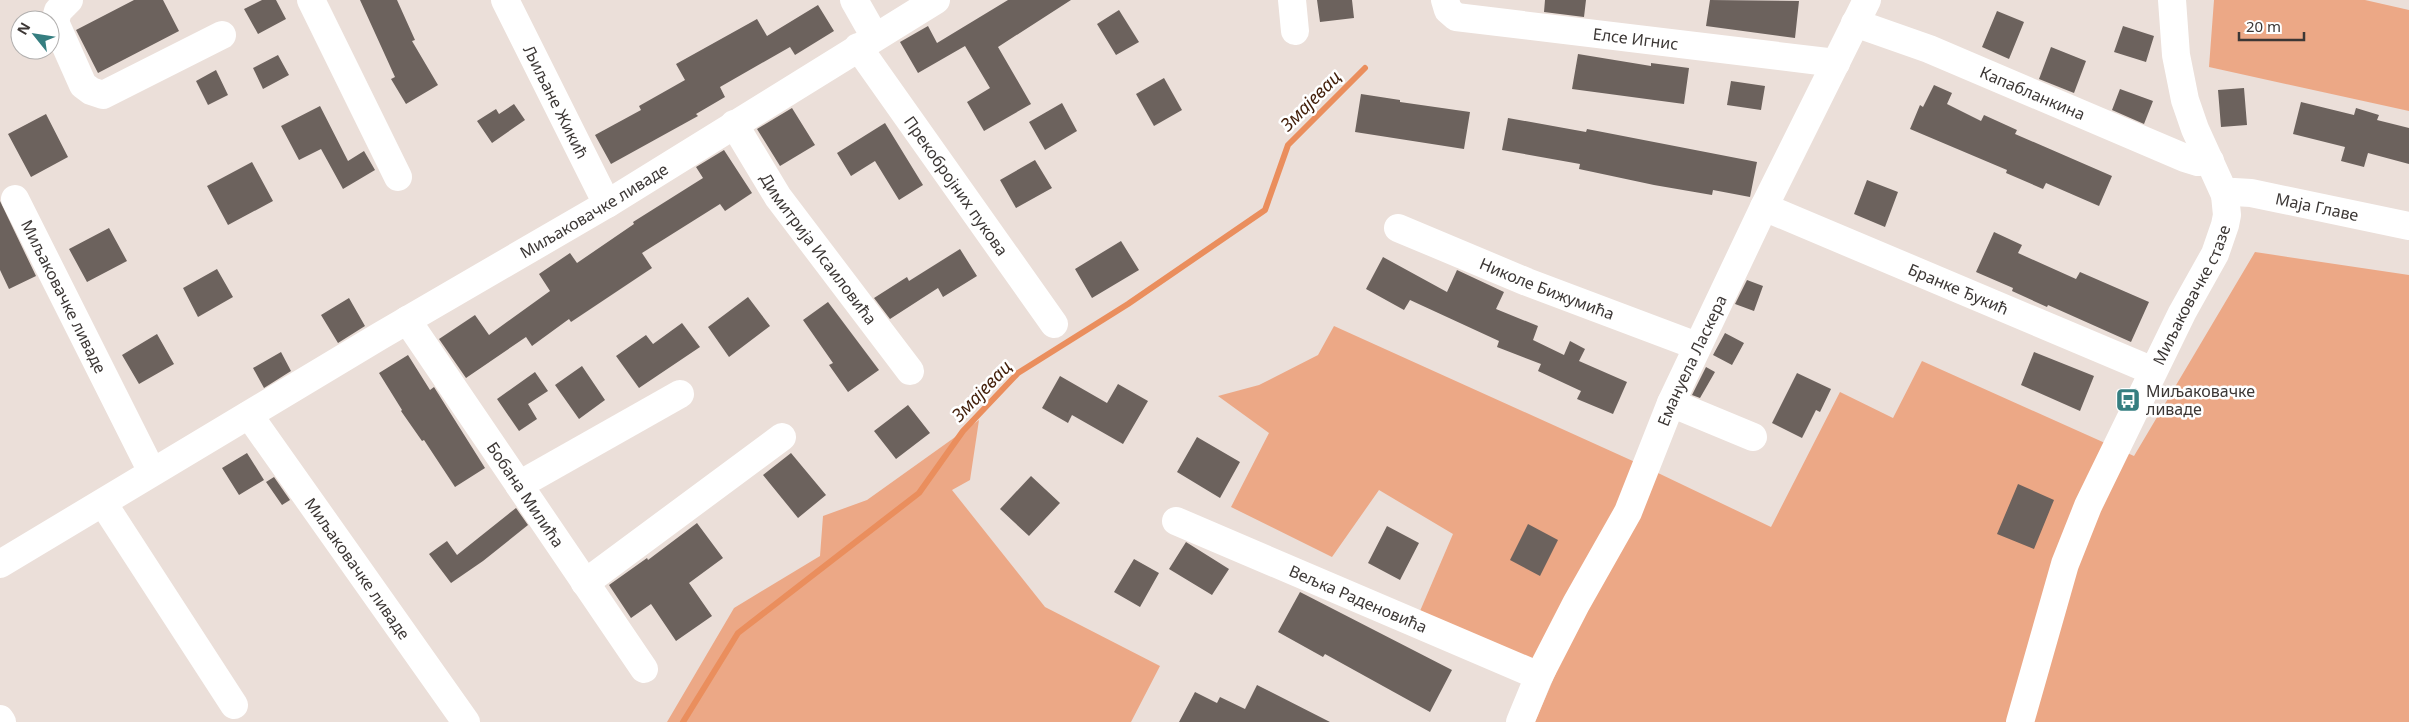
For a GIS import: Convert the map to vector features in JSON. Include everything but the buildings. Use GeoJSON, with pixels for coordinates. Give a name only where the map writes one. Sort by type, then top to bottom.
{"type":"FeatureCollection","features":[{"type":"Feature","properties":{"kind":"street"},"geometry":{"type":"LineString","coordinates":[[69,0],[58,11],[55,22],[83,85],[103,95],[222,35]]}},
{"type":"Feature","properties":{"kind":"street"},"geometry":{"type":"LineString","coordinates":[[312,0],[398,177]]}},
{"type":"Feature","properties":{"kind":"street","name":"Љиљане Жикић"},"geometry":{"type":"LineString","coordinates":[[505,0],[607,204]]}},
{"type":"Feature","properties":{"kind":"street","name":"Прекобројних пукова"},"geometry":{"type":"LineString","coordinates":[[854,0],[866,42],[1054,324]]}},
{"type":"Feature","properties":{"kind":"street","name":"Миљаковачке ливаде"},"geometry":{"type":"LineString","coordinates":[[0,564],[407,320],[607,204],[936,0]]}},
{"type":"Feature","properties":{"kind":"street"},"geometry":{"type":"LineString","coordinates":[[1292,0],[1295,31]]}},
{"type":"Feature","properties":{"kind":"street","name":"Елсе Игнис"},"geometry":{"type":"LineString","coordinates":[[1445,0],[1448,10],[1456,17],[1836,63]]}},
{"type":"Feature","properties":{"kind":"street","name":"Миљаковачке стазе"},"geometry":{"type":"LineString","coordinates":[[2020,722],[2069,555],[2088,506],[2153,371],[2215,254],[2227,215],[2225,195],[2185,100],[2176,56],[2172,0]]}},
{"type":"Feature","properties":{"kind":"street","name":"Емануела Ласкера"},"geometry":{"type":"LineString","coordinates":[[1520,722],[1539,676],[1576,604],[1628,512],[1671,403],[1697,346],[1861,11]]}},
{"type":"Feature","properties":{"kind":"street","name":"Капабланкина"},"geometry":{"type":"LineString","coordinates":[[1861,11],[1929,48],[2185,158],[2198,162],[2210,161]]}},
{"type":"Feature","properties":{"kind":"street","name":"Димитрија Исаиловића"},"geometry":{"type":"LineString","coordinates":[[734,124],[778,197],[910,371]]}},
{"type":"Feature","properties":{"kind":"street","name":"Маја Главе"},"geometry":{"type":"LineString","coordinates":[[2225,195],[2241,192],[2409,226]]}},
{"type":"Feature","properties":{"kind":"street","name":"Миљаковачке ливаде"},"geometry":{"type":"LineString","coordinates":[[15,199],[152,472]]}},
{"type":"Feature","properties":{"kind":"street","name":"Бранке Ђукић"},"geometry":{"type":"LineString","coordinates":[[1764,207],[2153,371]]}},
{"type":"Feature","properties":{"kind":"street","name":"Николе Бижумића"},"geometry":{"type":"LineString","coordinates":[[1398,228],[1527,282],[1697,346]]}},
{"type":"Feature","properties":{"kind":"street","name":"Бобана Милића"},"geometry":{"type":"LineString","coordinates":[[407,320],[644,669]]}},
{"type":"Feature","properties":{"kind":"street"},"geometry":{"type":"LineString","coordinates":[[518,485],[680,394]]}},
{"type":"Feature","properties":{"kind":"street"},"geometry":{"type":"LineString","coordinates":[[1671,403],[1753,437]]}},
{"type":"Feature","properties":{"kind":"street","name":"Миљаковачке ливаде"},"geometry":{"type":"LineString","coordinates":[[248,415],[466,722]]}},
{"type":"Feature","properties":{"kind":"street"},"geometry":{"type":"LineString","coordinates":[[585,583],[782,437]]}},
{"type":"Feature","properties":{"kind":"street"},"geometry":{"type":"LineString","coordinates":[[103,503],[234,705]]}},
{"type":"Feature","properties":{"kind":"street","name":"Вељка Раденовића"},"geometry":{"type":"LineString","coordinates":[[1176,521],[1539,676]]}},
{"type":"Feature","properties":{"kind":"shaded area"},"geometry":{"type":"Polygon","coordinates":[[[2214,0],[2365,0],[2409,10],[2409,111],[2209,67],[2214,0]]]}},
{"type":"Feature","properties":{"kind":"shaded area"},"geometry":{"type":"Polygon","coordinates":[[[2255,252],[2409,275],[2409,722],[1535,722],[1556,673],[1420,611],[1453,534],[1379,490],[1332,557],[1231,507],[1269,433],[1218,396],[1259,385],[1318,355],[1334,326],[1635,462],[1771,527],[1840,392],[1893,418],[1922,361],[2134,456],[2255,252]]]}},
{"type":"Feature","properties":{"kind":"shaded area"},"geometry":{"type":"Polygon","coordinates":[[[979,420],[970,480],[952,490],[1045,607],[1160,666],[1131,722],[667,722],[734,608],[820,556],[823,516],[867,500],[979,420]]]}},
{"type":"Feature","properties":{"kind":"waterway","name":"Змајевац"},"geometry":{"type":"LineString","coordinates":[[683,722],[738,633],[919,493],[963,431],[1018,373],[1128,304],[1265,210],[1288,145],[1365,68]]}},
{"type":"Feature","properties":{"kind":"place","name":"Миљаковачке ливаде"},"geometry":{"type":"Point","coordinates":[2128,400]}}]}
